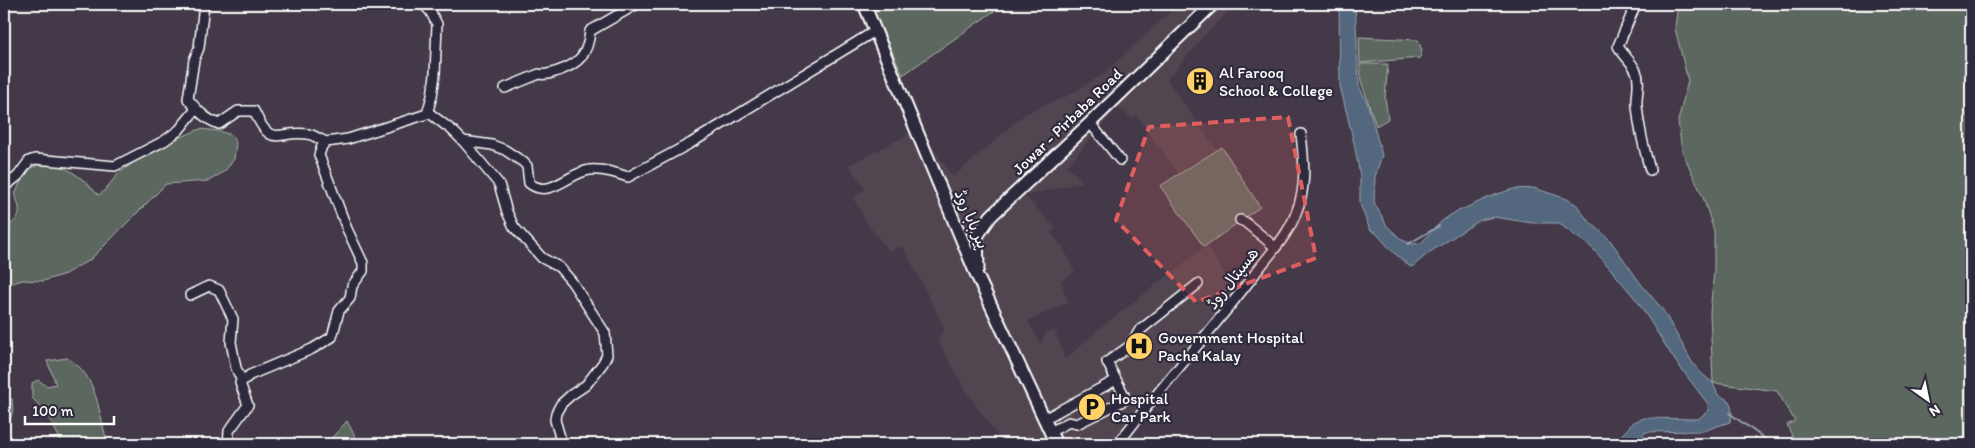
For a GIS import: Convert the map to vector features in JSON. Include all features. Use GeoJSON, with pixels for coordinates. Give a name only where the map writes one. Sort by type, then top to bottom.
{"type":"FeatureCollection","features":[{"type":"Feature","properties":{"kind":"main road","name":"پیر بابا روڈ"},"geometry":{"type":"LineString","coordinates":[[864,4],[978,277],[1056,444]]}},
{"type":"Feature","properties":{"kind":"main road","name":"Jowar - Pirbaba Road"},"geometry":{"type":"LineString","coordinates":[[982,227],[991,216],[1213,4]]}},
{"type":"Feature","properties":{"kind":"main road"},"geometry":{"type":"LineString","coordinates":[[958,229],[969,232],[982,227]]}},
{"type":"Feature","properties":{"kind":"main road"},"geometry":{"type":"LineString","coordinates":[[978,277],[977,236],[982,227]]}},
{"type":"Feature","properties":{"kind":"street"},"geometry":{"type":"LineString","coordinates":[[204,4],[199,48],[194,60],[188,99],[196,109],[209,121],[220,124],[238,110],[254,111],[262,128],[270,134],[276,136],[309,134],[326,142],[348,139],[402,120],[418,117],[428,112],[435,75],[437,24],[430,11],[423,4]]}},
{"type":"Feature","properties":{"kind":"street"},"geometry":{"type":"LineString","coordinates":[[505,88],[539,74],[545,75],[576,63],[589,46],[590,31],[637,4]]}},
{"type":"Feature","properties":{"kind":"street"},"geometry":{"type":"LineString","coordinates":[[1636,4],[1618,46],[1636,70],[1638,79],[1636,97],[1638,117],[1650,170]]}},
{"type":"Feature","properties":{"kind":"street"},"geometry":{"type":"LineString","coordinates":[[463,140],[505,150],[527,166],[529,183],[542,189],[550,188],[588,170],[608,170],[628,177],[691,143],[874,31]]}},
{"type":"Feature","properties":{"kind":"street"},"geometry":{"type":"LineString","coordinates":[[4,187],[18,176],[29,161],[35,159],[115,166],[164,141],[179,130],[196,109]]}},
{"type":"Feature","properties":{"kind":"street"},"geometry":{"type":"LineString","coordinates":[[428,112],[453,130],[463,140],[499,184],[507,212],[514,227],[542,258],[558,267],[572,282],[604,333],[607,355],[603,363],[586,385],[561,404],[556,413],[555,420],[560,437],[556,443],[544,444]]}},
{"type":"Feature","properties":{"kind":"street"},"geometry":{"type":"LineString","coordinates":[[1090,123],[1120,160]]}},
{"type":"Feature","properties":{"kind":"street","name":"ھسپتال روڈ"},"geometry":{"type":"LineString","coordinates":[[1118,444],[1168,379],[1227,311],[1286,232],[1296,213],[1302,193],[1305,168],[1301,134]]}},
{"type":"Feature","properties":{"kind":"street"},"geometry":{"type":"LineString","coordinates":[[242,381],[250,375],[312,349],[332,337],[339,311],[350,298],[352,286],[363,271],[363,263],[347,229],[319,155],[322,146],[326,142]]}},
{"type":"Feature","properties":{"kind":"street"},"geometry":{"type":"LineString","coordinates":[[1240,220],[1275,247]]}},
{"type":"Feature","properties":{"kind":"street"},"geometry":{"type":"LineString","coordinates":[[1050,432],[1069,422],[1077,424],[1124,401],[1124,395],[1108,362],[1109,360],[1130,346],[1139,331],[1198,284]]}},
{"type":"Feature","properties":{"kind":"street"},"geometry":{"type":"LineString","coordinates":[[190,295],[209,286],[218,290],[223,296],[233,319],[231,342],[236,368],[242,381],[240,383],[248,405],[230,431],[228,444]]}},
{"type":"Feature","properties":{"kind":"street"},"geometry":{"type":"LineString","coordinates":[[1044,419],[1116,380]]}},
{"type":"Feature","properties":{"kind":"street"},"geometry":{"type":"LineString","coordinates":[[1068,406],[1067,416],[1069,422]]}},
{"type":"Feature","properties":{"kind":"highlighted area"},"geometry":{"type":"Polygon","coordinates":[[[1288,117],[1316,258],[1196,302],[1116,220],[1149,127],[1288,117]]]}},
{"type":"Feature","properties":{"kind":"shaded area"},"geometry":{"type":"Polygon","coordinates":[[[1179,4],[1236,4],[1207,33],[1167,80],[1217,150],[1179,174],[1136,115],[1132,119],[1118,107],[1067,166],[1083,182],[1025,196],[1056,228],[1051,233],[1063,247],[1075,272],[1061,281],[1068,303],[1028,321],[1041,344],[1046,332],[1055,330],[1065,359],[1105,324],[1207,245],[1238,296],[1122,444],[1003,444],[966,391],[938,341],[944,328],[903,246],[890,252],[868,225],[853,198],[865,189],[849,165],[920,128],[953,177],[1026,113],[1065,97],[1103,74],[1179,4]]]}},
{"type":"Feature","properties":{"kind":"green space"},"geometry":{"type":"Polygon","coordinates":[[[870,4],[994,4],[997,9],[903,75],[870,4]]]}},
{"type":"Feature","properties":{"kind":"green space"},"geometry":{"type":"Polygon","coordinates":[[[1678,4],[1971,4],[1971,444],[1796,444],[1787,425],[1795,421],[1777,391],[1713,383],[1710,313],[1714,271],[1714,231],[1703,197],[1682,151],[1678,121],[1688,81],[1675,28],[1678,4]]]}},
{"type":"Feature","properties":{"kind":"green space"},"geometry":{"type":"Polygon","coordinates":[[[1359,37],[1418,40],[1422,50],[1420,58],[1360,63],[1359,37]]]}},
{"type":"Feature","properties":{"kind":"green space"},"geometry":{"type":"Polygon","coordinates":[[[1360,64],[1388,64],[1385,97],[1388,119],[1376,126],[1361,81],[1360,64]]]}},
{"type":"Feature","properties":{"kind":"green space"},"geometry":{"type":"Polygon","coordinates":[[[200,129],[219,131],[232,135],[236,143],[234,159],[225,171],[209,181],[166,184],[91,259],[65,274],[43,281],[22,280],[4,286],[4,225],[9,226],[17,219],[19,208],[15,194],[28,171],[37,165],[57,165],[76,174],[98,195],[103,192],[118,174],[138,159],[157,147],[200,129]]]}},
{"type":"Feature","properties":{"kind":"green space"},"geometry":{"type":"Polygon","coordinates":[[[1222,147],[1260,207],[1204,247],[1160,186],[1222,147]]]}},
{"type":"Feature","properties":{"kind":"green space"},"geometry":{"type":"Polygon","coordinates":[[[67,358],[78,365],[91,385],[96,396],[108,444],[63,444],[44,410],[32,398],[32,383],[38,380],[47,386],[56,384],[47,361],[67,358]]]}},
{"type":"Feature","properties":{"kind":"green space"},"geometry":{"type":"Polygon","coordinates":[[[4,398],[12,399],[13,410],[4,444],[4,398]]]}},
{"type":"Feature","properties":{"kind":"green space"},"geometry":{"type":"Polygon","coordinates":[[[347,421],[359,444],[326,444],[347,421]]]}},
{"type":"Feature","properties":{"kind":"water"},"geometry":{"type":"Polygon","coordinates":[[[1339,4],[1355,4],[1359,86],[1368,105],[1382,155],[1375,177],[1374,202],[1387,226],[1402,240],[1412,244],[1422,242],[1442,221],[1452,214],[1513,189],[1534,188],[1567,199],[1577,205],[1586,218],[1610,240],[1641,284],[1663,310],[1692,362],[1713,383],[1718,395],[1730,401],[1732,413],[1730,422],[1703,431],[1645,432],[1641,440],[1643,444],[1613,444],[1634,422],[1644,418],[1698,419],[1709,410],[1708,404],[1676,362],[1638,302],[1591,247],[1558,223],[1532,223],[1494,217],[1480,220],[1430,252],[1412,267],[1391,250],[1376,233],[1370,230],[1360,204],[1360,176],[1340,86],[1339,4]]]}},
{"type":"Feature","properties":{"kind":"waterway"},"geometry":{"type":"LineString","coordinates":[[1408,244],[1439,226]]}},
{"type":"Feature","properties":{"kind":"waterway"},"geometry":{"type":"LineString","coordinates":[[1729,413],[1772,444]]}},
{"type":"Feature","properties":{"kind":"place","name":"Al Farooq School & College"},"geometry":{"type":"Point","coordinates":[1200,81]}},
{"type":"Feature","properties":{"kind":"place","name":"Government Hospital Pacha Kalay"},"geometry":{"type":"Point","coordinates":[1139,346]}},
{"type":"Feature","properties":{"kind":"place","name":"Hospital Car Park"},"geometry":{"type":"Point","coordinates":[1092,407]}}]}
